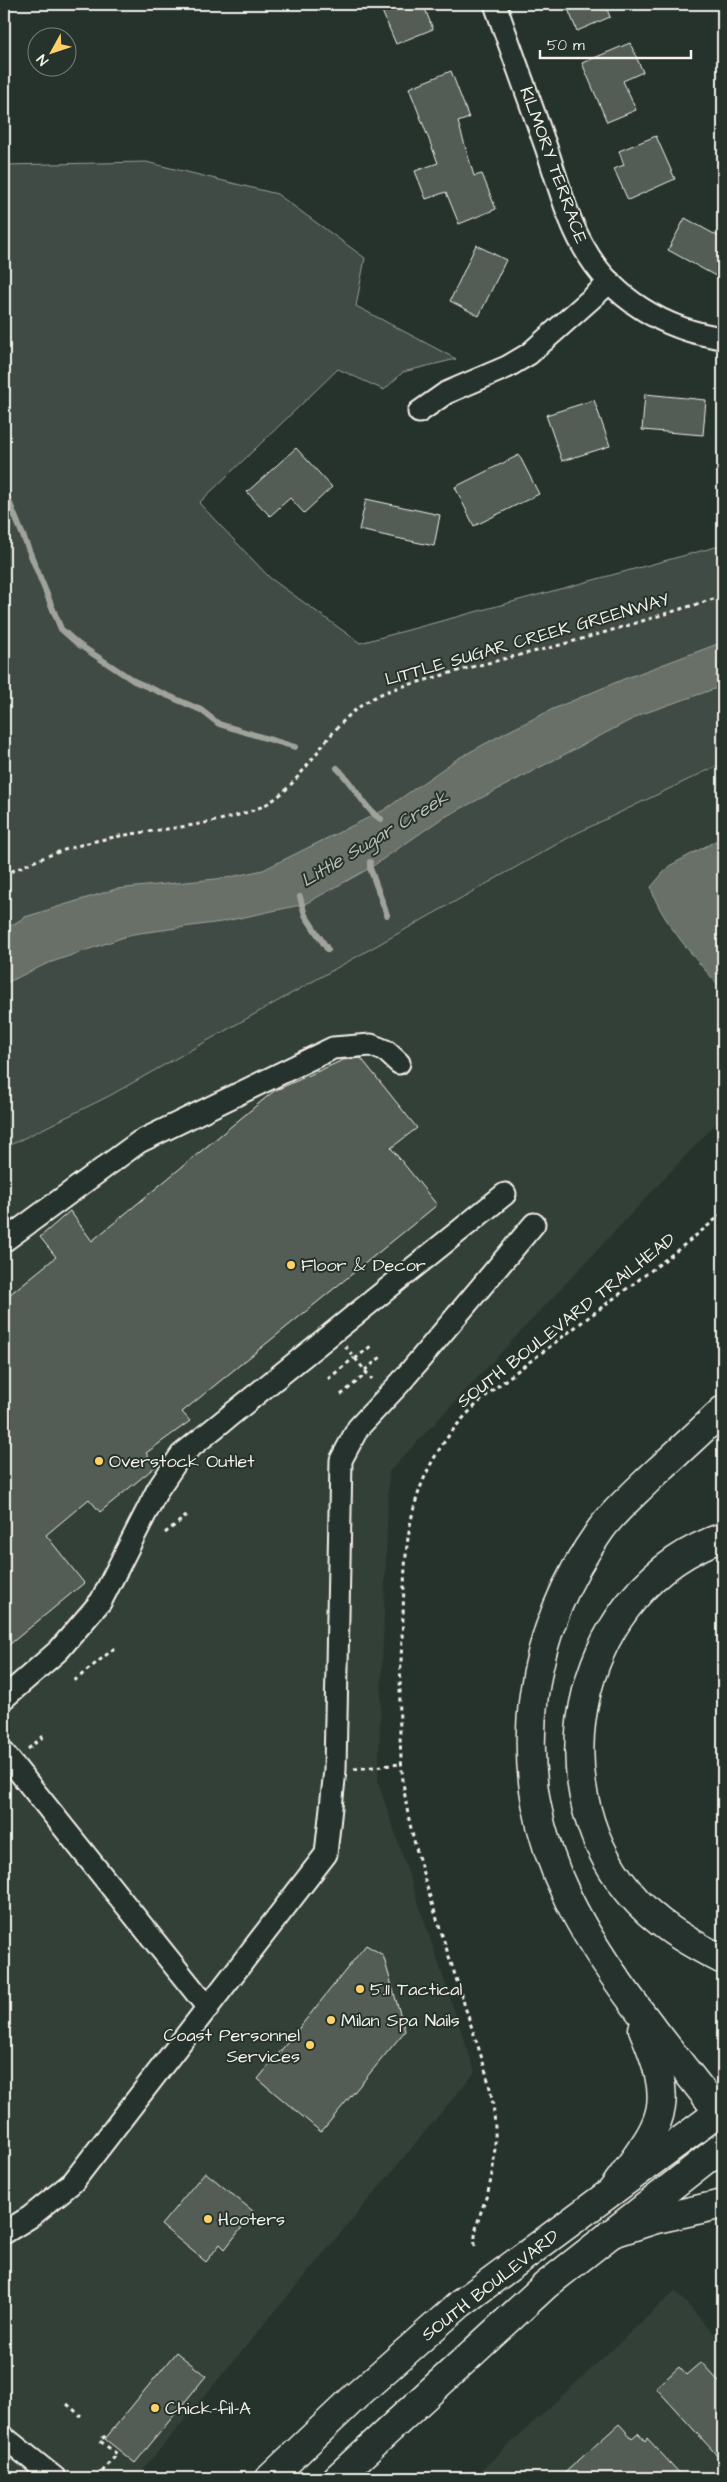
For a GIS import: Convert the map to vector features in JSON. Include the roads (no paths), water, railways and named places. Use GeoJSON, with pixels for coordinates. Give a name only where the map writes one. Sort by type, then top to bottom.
{"type":"FeatureCollection","features":[{"type":"Feature","properties":{"kind":"main road"},"geometry":{"type":"LineString","coordinates":[[722,2113],[615,1979],[559,1882],[536,1811],[531,1775],[531,1718],[539,1662],[546,1639],[570,1580],[602,1528],[622,1505],[723,1410]]}},
{"type":"Feature","properties":{"kind":"main road"},"geometry":{"type":"LineString","coordinates":[[723,1537],[690,1552],[661,1572],[628,1606],[605,1640],[586,1690],[580,1720],[580,1762],[582,1796],[595,1835],[628,1892],[662,1925],[723,1960]]}},
{"type":"Feature","properties":{"kind":"main road"},"geometry":{"type":"LineString","coordinates":[[612,2191],[656,2128],[663,2098],[657,2061],[630,1998]]}},
{"type":"Feature","properties":{"kind":"main road","name":"SOUTH BOULEVARD"},"geometry":{"type":"LineString","coordinates":[[270,2478],[356,2396],[460,2304],[612,2191],[722,2113]]}},
{"type":"Feature","properties":{"kind":"main road","name":"SOUTH BOULEVARD"},"geometry":{"type":"LineString","coordinates":[[336,2478],[540,2291],[723,2146]]}},
{"type":"Feature","properties":{"kind":"main road"},"geometry":{"type":"LineString","coordinates":[[610,2234],[664,2216],[723,2204]]}},
{"type":"Feature","properties":{"kind":"street","name":"KILMORY TERRACE"},"geometry":{"type":"LineString","coordinates":[[495,4],[582,244],[592,261],[610,282],[637,306],[657,319],[685,331],[723,338]]}},
{"type":"Feature","properties":{"kind":"street"},"geometry":{"type":"LineString","coordinates":[[420,412],[446,393],[529,354],[573,317],[610,282]]}},
{"type":"Feature","properties":{"kind":"street"},"geometry":{"type":"LineString","coordinates":[[4,1241],[138,1142],[333,1048],[372,1045],[386,1051],[399,1063]]}},
{"type":"Feature","properties":{"kind":"street"},"geometry":{"type":"LineString","coordinates":[[4,1698],[59,1650],[101,1600],[154,1496],[181,1455],[505,1194]]}},
{"type":"Feature","properties":{"kind":"street"},"geometry":{"type":"LineString","coordinates":[[4,2233],[30,2218],[73,2182],[326,1854],[336,1770],[341,1460],[358,1428],[401,1382],[534,1224]]}},
{"type":"Feature","properties":{"kind":"street"},"geometry":{"type":"LineString","coordinates":[[4,1753],[208,2008]]}},
{"type":"Feature","properties":{"kind":"street"},"geometry":{"type":"LineString","coordinates":[[4,2437],[55,2478]]}},
{"type":"Feature","properties":{"kind":"water","name":"Little Sugar Creek"},"geometry":{"type":"Polygon","coordinates":[[[723,642],[723,686],[642,714],[441,819],[370,868],[305,904],[221,922],[133,934],[46,964],[4,984],[4,930],[25,917],[116,889],[226,878],[263,870],[384,810],[457,759],[553,709],[624,679],[723,642]]]}},
{"type":"Feature","properties":{"kind":"water"},"geometry":{"type":"Polygon","coordinates":[[[723,837],[723,990],[671,927],[655,899],[651,887],[669,866],[723,837]]]}},
{"type":"Feature","properties":{"kind":"waterway"},"geometry":{"type":"LineString","coordinates":[[4,489],[61,629],[78,644],[134,681],[201,710],[219,724],[295,747]]}},
{"type":"Feature","properties":{"kind":"waterway","name":"Little Sugar Creek"},"geometry":{"type":"LineString","coordinates":[[337,768],[370,810],[381,819]]}},
{"type":"Feature","properties":{"kind":"waterway","name":"Little Sugar Creek"},"geometry":{"type":"LineString","coordinates":[[370,862],[370,868],[387,915]]}},
{"type":"Feature","properties":{"kind":"waterway"},"geometry":{"type":"LineString","coordinates":[[300,897],[305,915],[328,950]]}},
{"type":"Feature","properties":{"kind":"place","name":"Floor & Decor"},"geometry":{"type":"Point","coordinates":[291,1265]}},
{"type":"Feature","properties":{"kind":"place","name":"Overstock Outlet"},"geometry":{"type":"Point","coordinates":[99,1461]}},
{"type":"Feature","properties":{"kind":"place","name":"5.11 Tactical"},"geometry":{"type":"Point","coordinates":[360,1989]}},
{"type":"Feature","properties":{"kind":"place","name":"Milan Spa Nails"},"geometry":{"type":"Point","coordinates":[331,2020]}},
{"type":"Feature","properties":{"kind":"place","name":"Coast Personnel Services"},"geometry":{"type":"Point","coordinates":[310,2045]}},
{"type":"Feature","properties":{"kind":"place","name":"Hooters"},"geometry":{"type":"Point","coordinates":[208,2219]}},
{"type":"Feature","properties":{"kind":"place","name":"Chick-fil-A"},"geometry":{"type":"Point","coordinates":[155,2408]}}]}
